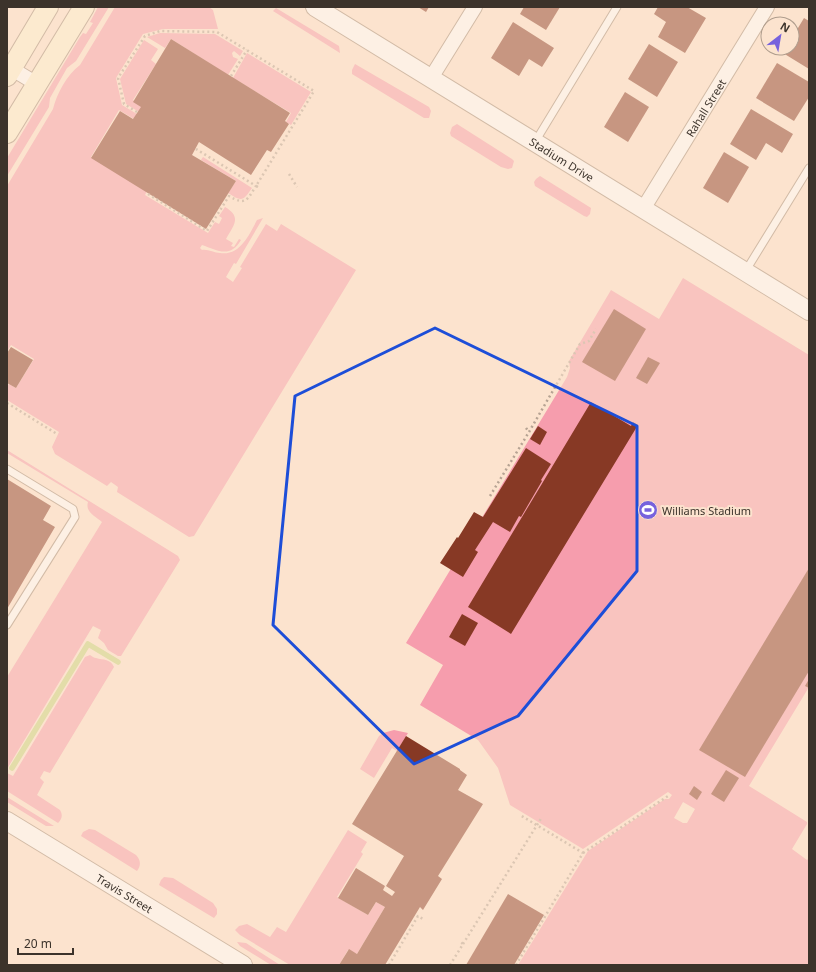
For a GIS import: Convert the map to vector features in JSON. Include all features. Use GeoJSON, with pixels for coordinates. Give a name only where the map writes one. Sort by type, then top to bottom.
{"type":"FeatureCollection","features":[{"type":"Feature","properties":{"kind":"main road"},"geometry":{"type":"LineString","coordinates":[[9,70],[48,7]]}},
{"type":"Feature","properties":{"kind":"main road"},"geometry":{"type":"LineString","coordinates":[[7,133],[84,7]]}},
{"type":"Feature","properties":{"kind":"street","name":"Stadium Drive"},"geometry":{"type":"LineString","coordinates":[[315,7],[809,311]]}},
{"type":"Feature","properties":{"kind":"street"},"geometry":{"type":"LineString","coordinates":[[431,78],[475,7]]}},
{"type":"Feature","properties":{"kind":"street","name":"Rahall Street"},"geometry":{"type":"LineString","coordinates":[[644,209],[767,7]]}},
{"type":"Feature","properties":{"kind":"street"},"geometry":{"type":"LineString","coordinates":[[9,70],[37,84]]}},
{"type":"Feature","properties":{"kind":"street","name":"Travis Street"},"geometry":{"type":"LineString","coordinates":[[7,820],[240,964]]}},
{"type":"Feature","properties":{"kind":"lane"},"geometry":{"type":"LineString","coordinates":[[534,142],[617,7]]}},
{"type":"Feature","properties":{"kind":"lane"},"geometry":{"type":"LineString","coordinates":[[745,272],[809,168]]}},
{"type":"Feature","properties":{"kind":"lane"},"geometry":{"type":"LineString","coordinates":[[7,469],[73,509],[75,517],[7,625]]}},
{"type":"Feature","properties":{"kind":"path"},"geometry":{"type":"LineString","coordinates":[[137,112],[124,104],[118,78],[145,36],[160,32],[217,32],[314,91],[257,186],[246,200],[238,202],[229,196],[208,231],[148,194]]}},
{"type":"Feature","properties":{"kind":"path"},"geometry":{"type":"LineString","coordinates":[[231,76],[247,50]]}},
{"type":"Feature","properties":{"kind":"path"},"geometry":{"type":"LineString","coordinates":[[196,149],[257,186]]}},
{"type":"Feature","properties":{"kind":"path"},"geometry":{"type":"LineString","coordinates":[[289,174],[297,187]]}},
{"type":"Feature","properties":{"kind":"path"},"geometry":{"type":"LineString","coordinates":[[490,496],[580,344],[589,341],[596,330]]}},
{"type":"Feature","properties":{"kind":"path"},"geometry":{"type":"LineString","coordinates":[[7,403],[57,434]]}},
{"type":"Feature","properties":{"kind":"path"},"geometry":{"type":"LineString","coordinates":[[526,428],[529,432]]}},
{"type":"Feature","properties":{"kind":"path"},"geometry":{"type":"LineString","coordinates":[[516,965],[584,853],[668,796]]}},
{"type":"Feature","properties":{"kind":"path"},"geometry":{"type":"LineString","coordinates":[[520,815],[584,853]]}},
{"type":"Feature","properties":{"kind":"path"},"geometry":{"type":"LineString","coordinates":[[451,965],[462,943],[542,818]]}},
{"type":"Feature","properties":{"kind":"path"},"geometry":{"type":"LineString","coordinates":[[389,965],[418,916],[423,919]]}},
{"type":"Feature","properties":{"kind":"highlighted area"},"geometry":{"type":"Polygon","coordinates":[[[435,328],[637,426],[637,571],[518,716],[414,764],[273,625],[295,396],[435,328]]]}},
{"type":"Feature","properties":{"kind":"shaded area"},"geometry":{"type":"Polygon","coordinates":[[[98,7],[109,7],[76,61],[67,68],[50,98],[49,107],[7,176],[7,158],[80,37],[83,33],[86,34],[93,23],[90,22],[98,7]]]}},
{"type":"Feature","properties":{"kind":"shaded area"},"geometry":{"type":"Polygon","coordinates":[[[115,7],[209,7],[213,10],[218,29],[163,29],[143,34],[116,78],[122,105],[137,114],[134,119],[119,110],[91,157],[147,191],[145,195],[208,233],[215,222],[219,224],[222,218],[219,216],[225,207],[230,211],[235,218],[235,222],[226,239],[233,243],[231,246],[234,247],[239,239],[241,240],[237,246],[232,250],[223,252],[202,245],[200,248],[202,250],[220,253],[233,251],[238,248],[247,238],[257,220],[263,218],[236,264],[234,263],[226,277],[233,282],[242,268],[240,267],[266,224],[277,231],[281,224],[356,270],[194,536],[189,537],[117,492],[118,487],[111,482],[107,486],[55,454],[52,447],[59,432],[7,400],[7,387],[9,384],[16,388],[34,359],[11,345],[7,352],[7,186],[53,109],[63,85],[75,69],[80,65],[115,7]]]}},
{"type":"Feature","properties":{"kind":"shaded area"},"geometry":{"type":"Polygon","coordinates":[[[276,8],[339,46],[340,53],[273,11],[276,8]]]}},
{"type":"Feature","properties":{"kind":"shaded area"},"geometry":{"type":"Polygon","coordinates":[[[160,33],[215,34],[243,51],[240,56],[234,51],[232,53],[233,57],[238,59],[228,75],[171,39],[165,48],[147,37],[160,33]]]}},
{"type":"Feature","properties":{"kind":"shaded area"},"geometry":{"type":"Polygon","coordinates":[[[144,40],[158,49],[151,60],[156,64],[133,100],[142,106],[139,112],[126,104],[120,79],[144,40]]]}},
{"type":"Feature","properties":{"kind":"shaded area"},"geometry":{"type":"Polygon","coordinates":[[[247,53],[311,92],[291,125],[286,122],[291,113],[233,78],[247,53]]]}},
{"type":"Feature","properties":{"kind":"shaded area"},"geometry":{"type":"Polygon","coordinates":[[[355,64],[429,107],[431,111],[429,118],[424,118],[352,74],[355,64]]]}},
{"type":"Feature","properties":{"kind":"shaded area"},"geometry":{"type":"Polygon","coordinates":[[[457,124],[512,159],[514,161],[512,168],[508,169],[501,167],[451,136],[450,133],[452,127],[457,124]]]}},
{"type":"Feature","properties":{"kind":"shaded area"},"geometry":{"type":"Polygon","coordinates":[[[203,157],[252,188],[246,196],[239,199],[228,193],[236,181],[201,160],[203,157]]]}},
{"type":"Feature","properties":{"kind":"shaded area"},"geometry":{"type":"Polygon","coordinates":[[[540,176],[591,208],[590,214],[587,217],[584,216],[535,186],[534,182],[540,176]]]}},
{"type":"Feature","properties":{"kind":"shaded area","name":"Williams Stadium"},"geometry":{"type":"Polygon","coordinates":[[[683,278],[809,355],[809,687],[749,786],[807,822],[792,849],[807,860],[809,858],[809,965],[518,965],[588,851],[665,799],[669,799],[672,795],[668,792],[583,849],[510,805],[498,768],[478,740],[420,705],[443,665],[406,643],[567,377],[570,368],[569,361],[611,290],[659,319],[683,278]],[[683,802],[674,818],[683,823],[687,823],[695,809],[683,802]]]}},
{"type":"Feature","properties":{"kind":"shaded area"},"geometry":{"type":"Polygon","coordinates":[[[7,450],[178,556],[180,560],[121,656],[118,656],[108,650],[104,643],[98,638],[101,630],[93,626],[7,769],[7,677],[102,522],[89,511],[87,505],[88,502],[7,453],[7,450]]]}},
{"type":"Feature","properties":{"kind":"shaded area"},"geometry":{"type":"Polygon","coordinates":[[[90,655],[94,658],[111,662],[114,667],[50,773],[44,771],[40,778],[44,782],[37,795],[60,810],[62,817],[58,823],[7,791],[7,773],[13,776],[85,657],[90,655]]]}},
{"type":"Feature","properties":{"kind":"shaded area"},"geometry":{"type":"Polygon","coordinates":[[[394,730],[408,733],[397,751],[392,748],[374,778],[360,769],[379,736],[383,733],[394,730]]]}},
{"type":"Feature","properties":{"kind":"shaded area"},"geometry":{"type":"Polygon","coordinates":[[[7,797],[54,826],[46,826],[7,802],[7,797]]]}},
{"type":"Feature","properties":{"kind":"shaded area"},"geometry":{"type":"Polygon","coordinates":[[[89,829],[95,830],[136,855],[140,863],[137,871],[81,836],[83,832],[89,829]]]}},
{"type":"Feature","properties":{"kind":"shaded area"},"geometry":{"type":"Polygon","coordinates":[[[348,830],[367,842],[361,852],[363,854],[337,897],[368,915],[376,902],[385,907],[357,954],[348,950],[339,965],[290,965],[240,935],[235,930],[239,926],[247,924],[270,937],[277,927],[286,932],[348,830]]]}},
{"type":"Feature","properties":{"kind":"shaded area"},"geometry":{"type":"Polygon","coordinates":[[[164,877],[173,878],[213,903],[217,909],[217,914],[214,918],[159,885],[164,877]]]}},
{"type":"Feature","properties":{"kind":"shaded area"},"geometry":{"type":"Polygon","coordinates":[[[237,942],[246,943],[280,965],[271,965],[240,946],[237,942]]]}},
{"type":"Feature","properties":{"kind":"building"},"geometry":{"type":"Polygon","coordinates":[[[418,7],[429,7],[426,12],[418,7]]]}},
{"type":"Feature","properties":{"kind":"building"},"geometry":{"type":"Polygon","coordinates":[[[524,7],[560,7],[546,30],[520,14],[524,7]]]}},
{"type":"Feature","properties":{"kind":"building"},"geometry":{"type":"Polygon","coordinates":[[[658,7],[687,7],[706,18],[685,53],[658,37],[666,22],[654,14],[658,7]]]}},
{"type":"Feature","properties":{"kind":"building"},"geometry":{"type":"Polygon","coordinates":[[[804,18],[809,21],[809,69],[788,56],[800,56],[800,25],[804,18]]]}},
{"type":"Feature","properties":{"kind":"building"},"geometry":{"type":"Polygon","coordinates":[[[513,22],[554,48],[542,67],[529,59],[519,76],[491,58],[513,22]]]}},
{"type":"Feature","properties":{"kind":"building"},"geometry":{"type":"Polygon","coordinates":[[[171,39],[290,113],[285,121],[289,124],[271,152],[267,150],[251,175],[199,142],[192,155],[236,181],[206,229],[91,158],[120,111],[133,119],[141,107],[133,102],[171,39]]]}},
{"type":"Feature","properties":{"kind":"building"},"geometry":{"type":"Polygon","coordinates":[[[649,44],[678,62],[657,97],[628,79],[649,44]]]}},
{"type":"Feature","properties":{"kind":"building"},"geometry":{"type":"Polygon","coordinates":[[[777,63],[809,82],[809,97],[794,121],[756,98],[777,63]]]}},
{"type":"Feature","properties":{"kind":"building"},"geometry":{"type":"Polygon","coordinates":[[[625,92],[649,107],[628,142],[604,127],[625,92]]]}},
{"type":"Feature","properties":{"kind":"building"},"geometry":{"type":"Polygon","coordinates":[[[751,109],[793,134],[782,153],[766,143],[756,160],[730,144],[751,109]]]}},
{"type":"Feature","properties":{"kind":"building"},"geometry":{"type":"Polygon","coordinates":[[[724,152],[749,167],[728,203],[703,188],[724,152]]]}},
{"type":"Feature","properties":{"kind":"building"},"geometry":{"type":"Polygon","coordinates":[[[614,309],[646,329],[615,381],[582,362],[614,309]]]}},
{"type":"Feature","properties":{"kind":"building"},"geometry":{"type":"Polygon","coordinates":[[[11,347],[33,360],[16,388],[7,383],[7,353],[11,347]]]}},
{"type":"Feature","properties":{"kind":"building"},"geometry":{"type":"Polygon","coordinates":[[[648,357],[660,363],[647,384],[636,378],[648,357]]]}},
{"type":"Feature","properties":{"kind":"building"},"geometry":{"type":"Polygon","coordinates":[[[591,402],[631,426],[633,422],[638,425],[511,634],[468,607],[591,402]]]}},
{"type":"Feature","properties":{"kind":"building"},"geometry":{"type":"Polygon","coordinates":[[[538,426],[547,432],[540,445],[530,439],[538,426]]]}},
{"type":"Feature","properties":{"kind":"building"},"geometry":{"type":"Polygon","coordinates":[[[526,448],[551,464],[521,517],[519,516],[510,532],[493,522],[475,550],[478,552],[463,577],[440,563],[474,512],[483,517],[526,448]]]}},
{"type":"Feature","properties":{"kind":"building"},"geometry":{"type":"Polygon","coordinates":[[[7,479],[51,506],[43,520],[55,527],[7,609],[7,479]]]}},
{"type":"Feature","properties":{"kind":"building"},"geometry":{"type":"Polygon","coordinates":[[[809,568],[809,671],[745,777],[699,750],[809,568]]]}},
{"type":"Feature","properties":{"kind":"building"},"geometry":{"type":"Polygon","coordinates":[[[462,614],[478,623],[465,646],[449,637],[462,614]]]}},
{"type":"Feature","properties":{"kind":"building"},"geometry":{"type":"Polygon","coordinates":[[[809,679],[809,688],[805,686],[809,679]]]}},
{"type":"Feature","properties":{"kind":"building"},"geometry":{"type":"Polygon","coordinates":[[[406,736],[460,769],[467,775],[458,790],[483,804],[438,876],[442,879],[423,910],[420,907],[385,965],[339,965],[349,949],[357,954],[385,907],[376,902],[368,915],[338,898],[356,868],[385,886],[383,890],[392,896],[395,892],[386,886],[404,856],[352,824],[406,736]]]}},
{"type":"Feature","properties":{"kind":"building"},"geometry":{"type":"Polygon","coordinates":[[[726,770],[739,778],[724,802],[711,794],[726,770]]]}},
{"type":"Feature","properties":{"kind":"building"},"geometry":{"type":"Polygon","coordinates":[[[694,786],[702,792],[697,800],[689,794],[694,786]]]}},
{"type":"Feature","properties":{"kind":"building"},"geometry":{"type":"Polygon","coordinates":[[[508,894],[544,915],[514,965],[466,965],[508,894]]]}},
{"type":"Feature","properties":{"kind":"waterway"},"geometry":{"type":"LineString","coordinates":[[12,768],[88,644],[118,662]]}},
{"type":"Feature","properties":{"kind":"place","name":"Williams Stadium"},"geometry":{"type":"Point","coordinates":[648,510]}}]}
